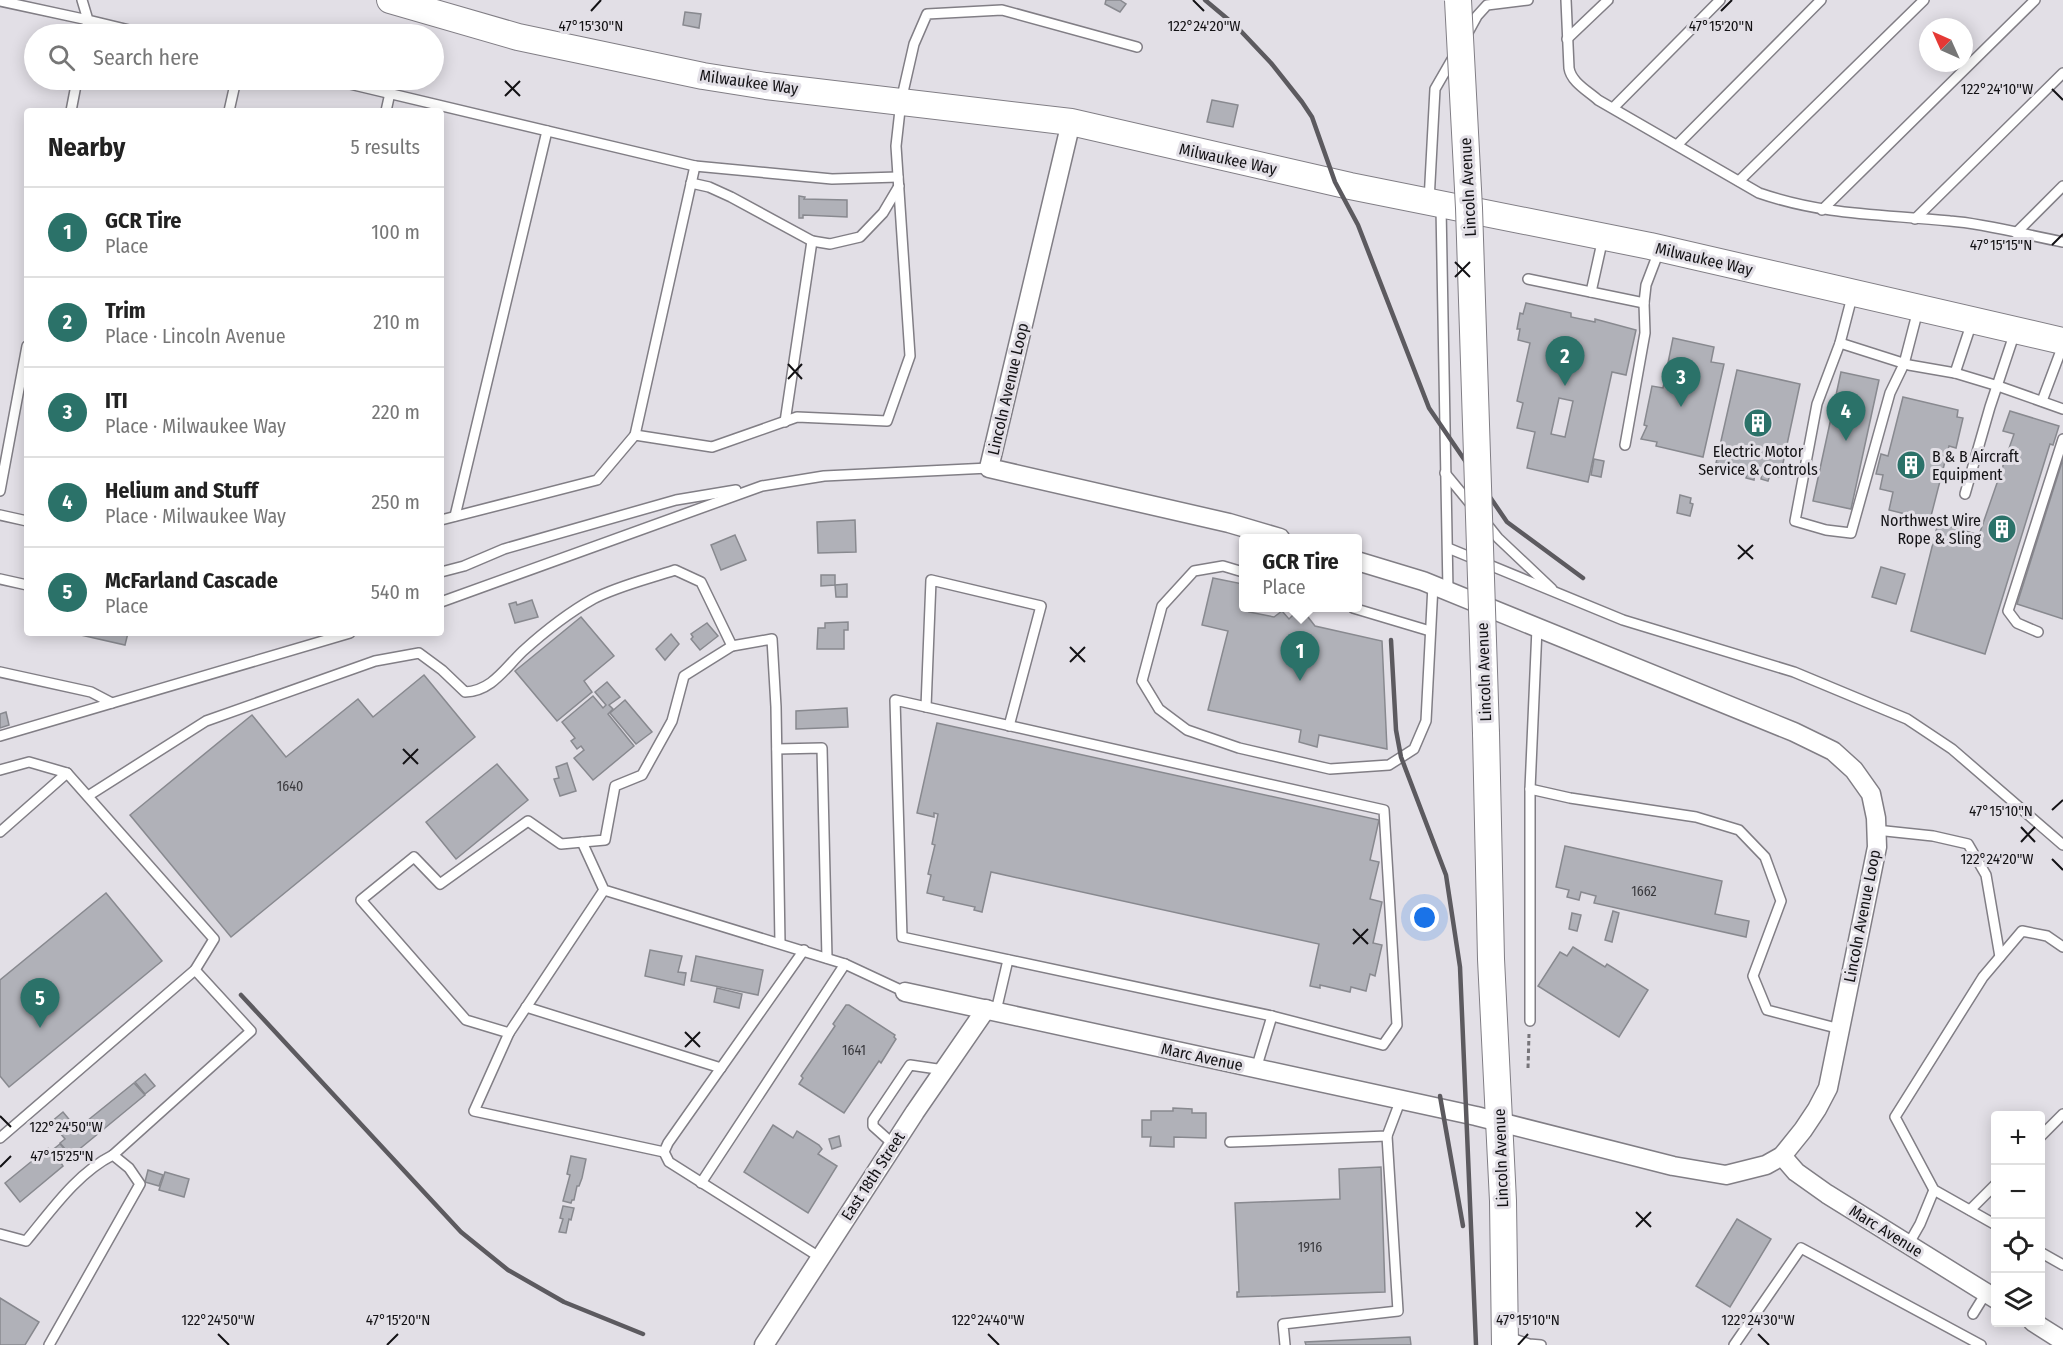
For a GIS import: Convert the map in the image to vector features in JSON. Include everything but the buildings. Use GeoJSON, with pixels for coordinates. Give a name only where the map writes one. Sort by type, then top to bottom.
{"type":"FeatureCollection","features":[{"type":"Feature","properties":{"kind":"street","name":"Milwaukee Way"},"geometry":{"type":"LineString","coordinates":[[390,0],[518,37],[703,76],[766,86],[1071,122],[1350,186],[1659,248],[2016,329],[2063,343]]}},
{"type":"Feature","properties":{"kind":"street","name":"Lincoln Avenue"},"geometry":{"type":"LineString","coordinates":[[1458,0],[1469,208],[1491,959],[1499,1121],[1505,1341]]}},
{"type":"Feature","properties":{"kind":"street","name":"Lincoln Avenue Loop"},"geometry":{"type":"LineString","coordinates":[[1071,122],[989,468],[1229,523],[1266,534]]}},
{"type":"Feature","properties":{"kind":"street","name":"Lincoln Avenue Loop"},"geometry":{"type":"LineString","coordinates":[[1362,563],[1441,588],[1794,732],[1833,751],[1854,770],[1871,794],[1877,848],[1828,1088],[1803,1130],[1782,1156],[1766,1165],[1726,1175],[1672,1166],[1499,1121]]}},
{"type":"Feature","properties":{"kind":"street","name":"Marc Avenue"},"geometry":{"type":"LineString","coordinates":[[905,992],[1499,1121]]}},
{"type":"Feature","properties":{"kind":"street","name":"East 18th Street"},"geometry":{"type":"LineString","coordinates":[[764,1345],[893,1144],[944,1070],[991,1010]]}},
{"type":"Feature","properties":{"kind":"street","name":"Marc Avenue"},"geometry":{"type":"LineString","coordinates":[[1782,1156],[1796,1172],[1827,1194],[1991,1296]]}},
{"type":"Feature","properties":{"kind":"street"},"geometry":{"type":"LineString","coordinates":[[2040,1327],[2063,1341]]}},
{"type":"Feature","properties":{"kind":"lane"},"geometry":{"type":"LineString","coordinates":[[82,0],[87,24]]}},
{"type":"Feature","properties":{"kind":"lane"},"geometry":{"type":"LineString","coordinates":[[1239,571],[1223,566],[1194,571],[1162,606],[1142,681],[1159,709],[1187,730],[1239,748],[1330,770],[1389,765],[1414,749],[1426,721],[1430,631],[1448,548],[1435,203],[1435,89],[1477,16],[1487,5],[1528,0]]}},
{"type":"Feature","properties":{"kind":"lane"},"geometry":{"type":"LineString","coordinates":[[1566,0],[1570,74],[1590,93],[1613,108],[1759,193],[1822,210],[1952,221],[2063,242]]}},
{"type":"Feature","properties":{"kind":"lane"},"geometry":{"type":"LineString","coordinates":[[1567,39],[1608,0]]}},
{"type":"Feature","properties":{"kind":"lane"},"geometry":{"type":"LineString","coordinates":[[1613,108],[1720,0]]}},
{"type":"Feature","properties":{"kind":"lane"},"geometry":{"type":"LineString","coordinates":[[1677,145],[1821,0]]}},
{"type":"Feature","properties":{"kind":"lane"},"geometry":{"type":"LineString","coordinates":[[1739,181],[1924,0]]}},
{"type":"Feature","properties":{"kind":"lane"},"geometry":{"type":"LineString","coordinates":[[1822,210],[2035,0]]}},
{"type":"Feature","properties":{"kind":"lane"},"geometry":{"type":"LineString","coordinates":[[0,2],[105,24]]}},
{"type":"Feature","properties":{"kind":"lane"},"geometry":{"type":"LineString","coordinates":[[635,435],[712,447],[797,417],[887,421],[910,356],[896,146],[901,101],[914,44],[927,14],[1002,10],[1137,47]]}},
{"type":"Feature","properties":{"kind":"lane"},"geometry":{"type":"LineString","coordinates":[[1915,219],[2063,73]]}},
{"type":"Feature","properties":{"kind":"lane"},"geometry":{"type":"LineString","coordinates":[[72,108],[75,90]]}},
{"type":"Feature","properties":{"kind":"lane"},"geometry":{"type":"LineString","coordinates":[[230,108],[234,90]]}},
{"type":"Feature","properties":{"kind":"lane"},"geometry":{"type":"LineString","coordinates":[[377,90],[695,166],[832,179],[899,181]]}},
{"type":"Feature","properties":{"kind":"lane"},"geometry":{"type":"LineString","coordinates":[[387,108],[390,93]]}},
{"type":"Feature","properties":{"kind":"lane"},"geometry":{"type":"LineString","coordinates":[[455,516],[548,131]]}},
{"type":"Feature","properties":{"kind":"lane"},"geometry":{"type":"LineString","coordinates":[[444,519],[597,480],[635,435],[695,166]]}},
{"type":"Feature","properties":{"kind":"lane"},"geometry":{"type":"LineString","coordinates":[[691,183],[709,187],[731,197],[812,241],[830,244],[860,237],[883,213],[899,181]]}},
{"type":"Feature","properties":{"kind":"lane"},"geometry":{"type":"LineString","coordinates":[[2016,233],[2063,186]]}},
{"type":"Feature","properties":{"kind":"lane"},"geometry":{"type":"LineString","coordinates":[[1591,292],[1603,237]]}},
{"type":"Feature","properties":{"kind":"lane"},"geometry":{"type":"LineString","coordinates":[[785,422],[812,241]]}},
{"type":"Feature","properties":{"kind":"lane"},"geometry":{"type":"LineString","coordinates":[[1625,446],[1645,333],[1646,285],[1659,248]]}},
{"type":"Feature","properties":{"kind":"lane"},"geometry":{"type":"LineString","coordinates":[[1528,279],[1644,303]]}},
{"type":"Feature","properties":{"kind":"lane"},"geometry":{"type":"LineString","coordinates":[[1854,293],[1840,344],[1818,404],[1795,521],[1826,530],[1851,533],[1890,393],[1904,364],[1919,308]]}},
{"type":"Feature","properties":{"kind":"lane"},"geometry":{"type":"LineString","coordinates":[[1954,373],[1973,319]]}},
{"type":"Feature","properties":{"kind":"lane"},"geometry":{"type":"LineString","coordinates":[[1965,494],[1990,407],[2016,329]]}},
{"type":"Feature","properties":{"kind":"lane"},"geometry":{"type":"LineString","coordinates":[[2042,401],[2063,343]]}},
{"type":"Feature","properties":{"kind":"lane"},"geometry":{"type":"LineString","coordinates":[[1840,344],[1904,364],[1954,373],[2063,409]]}},
{"type":"Feature","properties":{"kind":"lane"},"geometry":{"type":"LineString","coordinates":[[0,491],[24,362]]}},
{"type":"Feature","properties":{"kind":"lane"},"geometry":{"type":"LineString","coordinates":[[2038,632],[2017,623],[2008,611],[2063,439]]}},
{"type":"Feature","properties":{"kind":"lane"},"geometry":{"type":"LineString","coordinates":[[444,571],[464,566],[504,549],[676,500],[824,476],[989,468]]}},
{"type":"Feature","properties":{"kind":"lane"},"geometry":{"type":"LineString","coordinates":[[1445,473],[1498,538],[1556,593]]}},
{"type":"Feature","properties":{"kind":"lane"},"geometry":{"type":"LineString","coordinates":[[444,601],[762,486]]}},
{"type":"Feature","properties":{"kind":"lane"},"geometry":{"type":"LineString","coordinates":[[0,515],[24,520]]}},
{"type":"Feature","properties":{"kind":"lane"},"geometry":{"type":"LineString","coordinates":[[1448,548],[1623,620],[1794,672],[1906,719],[1953,749],[2063,845]]}},
{"type":"Feature","properties":{"kind":"lane"},"geometry":{"type":"LineString","coordinates":[[88,796],[206,721],[375,661],[419,653],[442,670],[465,692],[476,692],[494,682],[523,652],[550,629],[594,599],[675,570],[701,582],[732,646]]}},
{"type":"Feature","properties":{"kind":"lane"},"geometry":{"type":"LineString","coordinates":[[0,579],[24,584]]}},
{"type":"Feature","properties":{"kind":"lane"},"geometry":{"type":"LineString","coordinates":[[926,707],[931,580],[1041,606],[1009,726]]}},
{"type":"Feature","properties":{"kind":"lane"},"geometry":{"type":"LineString","coordinates":[[1362,611],[1430,631]]}},
{"type":"Feature","properties":{"kind":"lane"},"geometry":{"type":"LineString","coordinates":[[1530,1021],[1530,789],[1537,627]]}},
{"type":"Feature","properties":{"kind":"lane"},"geometry":{"type":"LineString","coordinates":[[0,736],[340,636]]}},
{"type":"Feature","properties":{"kind":"lane"},"geometry":{"type":"LineString","coordinates":[[509,1033],[466,1020],[361,900],[414,857],[440,884],[528,821],[561,844],[605,840],[615,786],[642,775],[672,721],[684,676],[732,646],[772,639],[777,749],[780,943]]}},
{"type":"Feature","properties":{"kind":"lane"},"geometry":{"type":"LineString","coordinates":[[0,672],[91,692],[112,704]]}},
{"type":"Feature","properties":{"kind":"lane"},"geometry":{"type":"LineString","coordinates":[[895,700],[1009,726],[1384,810],[1397,1025],[1383,1045],[1272,1016],[902,937],[895,700]]}},
{"type":"Feature","properties":{"kind":"lane"},"geometry":{"type":"LineString","coordinates":[[777,749],[822,748],[827,958]]}},
{"type":"Feature","properties":{"kind":"lane"},"geometry":{"type":"LineString","coordinates":[[0,770],[29,762],[67,773],[214,939],[195,970],[0,1138]]}},
{"type":"Feature","properties":{"kind":"lane"},"geometry":{"type":"LineString","coordinates":[[0,832],[67,773]]}},
{"type":"Feature","properties":{"kind":"lane"},"geometry":{"type":"LineString","coordinates":[[1530,789],[1570,798],[1696,817],[1739,830],[1766,857],[1781,901],[1753,975],[1767,1010],[1840,1029]]}},
{"type":"Feature","properties":{"kind":"lane"},"geometry":{"type":"LineString","coordinates":[[1876,830],[1933,836],[1968,844],[1986,875],[2000,957]]}},
{"type":"Feature","properties":{"kind":"lane"},"geometry":{"type":"LineString","coordinates":[[582,842],[604,890],[804,950],[845,964],[905,992]]}},
{"type":"Feature","properties":{"kind":"lane"},"geometry":{"type":"LineString","coordinates":[[604,890],[509,1033],[474,1111],[664,1152]]}},
{"type":"Feature","properties":{"kind":"lane"},"geometry":{"type":"LineString","coordinates":[[1991,1223],[1934,1190],[1895,1117],[1983,977],[2022,931],[2047,936],[2063,947]]}},
{"type":"Feature","properties":{"kind":"lane"},"geometry":{"type":"LineString","coordinates":[[664,1152],[668,1143],[804,950]]}},
{"type":"Feature","properties":{"kind":"lane"},"geometry":{"type":"LineString","coordinates":[[991,1010],[1008,960]]}},
{"type":"Feature","properties":{"kind":"lane"},"geometry":{"type":"LineString","coordinates":[[701,1183],[845,964]]}},
{"type":"Feature","properties":{"kind":"lane"},"geometry":{"type":"LineString","coordinates":[[0,1234],[26,1241],[75,1185],[99,1162],[113,1155],[251,1031],[195,970]]}},
{"type":"Feature","properties":{"kind":"lane"},"geometry":{"type":"LineString","coordinates":[[526,1007],[721,1068]]}},
{"type":"Feature","properties":{"kind":"lane"},"geometry":{"type":"LineString","coordinates":[[1256,1069],[1272,1016]]}},
{"type":"Feature","properties":{"kind":"lane"},"geometry":{"type":"LineString","coordinates":[[893,1144],[873,1126],[873,1120],[910,1065],[944,1070]]}},
{"type":"Feature","properties":{"kind":"lane"},"geometry":{"type":"LineString","coordinates":[[1285,1345],[1283,1324],[1398,1311],[1387,1136],[1401,1100]]}},
{"type":"Feature","properties":{"kind":"lane"},"geometry":{"type":"LineString","coordinates":[[2045,1132],[2063,1114]]}},
{"type":"Feature","properties":{"kind":"lane"},"geometry":{"type":"LineString","coordinates":[[1230,1142],[1387,1136]]}},
{"type":"Feature","properties":{"kind":"lane"},"geometry":{"type":"LineString","coordinates":[[664,1152],[669,1162],[820,1258]]}},
{"type":"Feature","properties":{"kind":"lane"},"geometry":{"type":"LineString","coordinates":[[50,1345],[140,1184],[129,1168],[113,1155]]}},
{"type":"Feature","properties":{"kind":"lane"},"geometry":{"type":"LineString","coordinates":[[1970,1210],[1991,1188]]}},
{"type":"Feature","properties":{"kind":"lane"},"geometry":{"type":"LineString","coordinates":[[1908,1245],[1920,1224],[1934,1190]]}},
{"type":"Feature","properties":{"kind":"lane"},"geometry":{"type":"LineString","coordinates":[[1734,1345],[1801,1248],[1980,1345]]}},
{"type":"Feature","properties":{"kind":"lane"},"geometry":{"type":"LineString","coordinates":[[2045,1255],[2063,1265]]}},
{"type":"Feature","properties":{"kind":"lane"},"geometry":{"type":"LineString","coordinates":[[1973,1314],[1991,1296]]}},
{"type":"Feature","properties":{"kind":"lane"},"geometry":{"type":"LineString","coordinates":[[1505,1341],[1541,1345]]}},
{"type":"Feature","properties":{"kind":"path"},"geometry":{"type":"LineString","coordinates":[[1528,1068],[1530,1021]]}},
{"type":"Feature","properties":{"kind":"railway"},"geometry":{"type":"LineString","coordinates":[[1205,0],[1236,26],[1271,63],[1312,117],[1335,182],[1358,225],[1429,408],[1507,522],[1583,578]]}},
{"type":"Feature","properties":{"kind":"railway"},"geometry":{"type":"LineString","coordinates":[[1391,640],[1396,730],[1401,757],[1446,875],[1460,967],[1476,1345]]}},
{"type":"Feature","properties":{"kind":"railway"},"geometry":{"type":"LineString","coordinates":[[241,995],[461,1232],[508,1270],[564,1302],[643,1334]]}},
{"type":"Feature","properties":{"kind":"railway"},"geometry":{"type":"LineString","coordinates":[[1440,1096],[1463,1226]]}},
{"type":"Feature","properties":{"kind":"place","name":"Trim"},"geometry":{"type":"Point","coordinates":[1565,386]}},
{"type":"Feature","properties":{"kind":"place","name":"ITI"},"geometry":{"type":"Point","coordinates":[1681,407]}},
{"type":"Feature","properties":{"kind":"place","name":"Electric Motor Service & Controls"},"geometry":{"type":"Point","coordinates":[1758,423]}},
{"type":"Feature","properties":{"kind":"place","name":"Helium and Stuff"},"geometry":{"type":"Point","coordinates":[1846,441]}},
{"type":"Feature","properties":{"kind":"place","name":"B & B Aircraft Equipment"},"geometry":{"type":"Point","coordinates":[1911,465]}},
{"type":"Feature","properties":{"kind":"place","name":"Northwest Wire Rope & Sling"},"geometry":{"type":"Point","coordinates":[2002,529]}},
{"type":"Feature","properties":{"kind":"place","name":"GCR Tire"},"geometry":{"type":"Point","coordinates":[1300,681]}},
{"type":"Feature","properties":{"kind":"place","name":"McFarland Cascade"},"geometry":{"type":"Point","coordinates":[40,1028]}}]}
